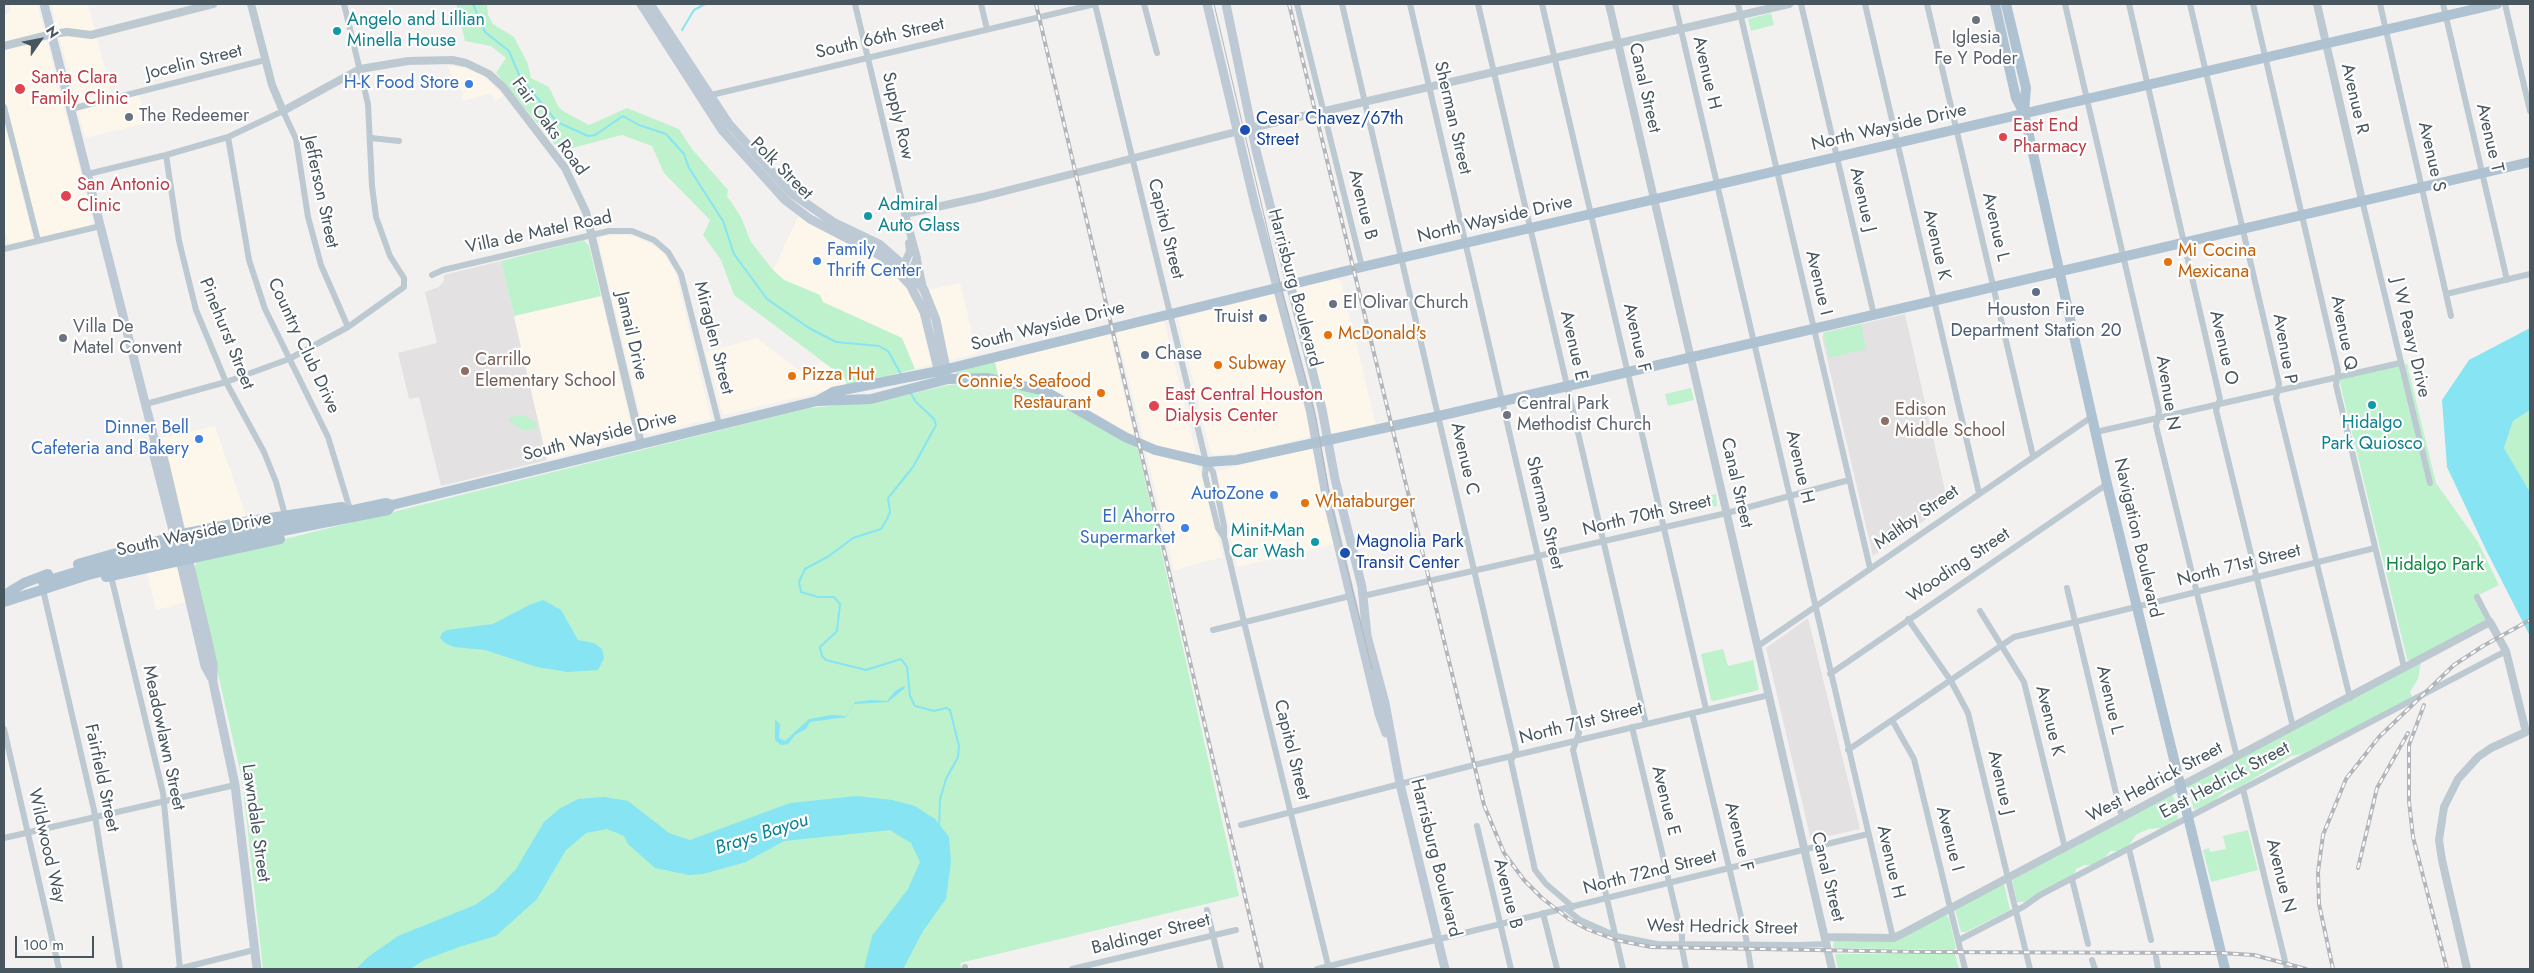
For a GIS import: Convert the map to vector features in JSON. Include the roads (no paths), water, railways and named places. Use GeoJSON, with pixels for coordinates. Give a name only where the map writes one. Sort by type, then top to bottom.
{"type":"FeatureCollection","features":[{"type":"Feature","properties":{"kind":"main road","name":"Lawndale Street"},"geometry":{"type":"LineString","coordinates":[[44,4],[155,442],[160,447],[161,464],[203,638],[212,664],[213,682],[235,785],[257,969]]}},
{"type":"Feature","properties":{"kind":"main road","name":"Polk Street"},"geometry":{"type":"LineString","coordinates":[[641,4],[663,31],[706,98],[726,135],[776,190],[795,208],[823,222],[905,270],[924,290],[936,320],[944,375]]}},
{"type":"Feature","properties":{"kind":"main road","name":"Polk Street"},"geometry":{"type":"LineString","coordinates":[[650,4],[663,31]]}},
{"type":"Feature","properties":{"kind":"main road","name":"Harrisburg Boulevard"},"geometry":{"type":"LineString","coordinates":[[1207,4],[1255,205],[1317,442],[1325,490],[1378,714],[1394,754]]}},
{"type":"Feature","properties":{"kind":"main road","name":"Harrisburg Boulevard"},"geometry":{"type":"LineString","coordinates":[[1226,4],[1251,128],[1328,441],[1363,596],[1368,636],[1385,703],[1400,784],[1445,969]]}},
{"type":"Feature","properties":{"kind":"main road","name":"Navigation Boulevard"},"geometry":{"type":"LineString","coordinates":[[1995,4],[2016,98],[2024,113],[2107,484],[2225,969]]}},
{"type":"Feature","properties":{"kind":"main road","name":"Navigation Boulevard"},"geometry":{"type":"LineString","coordinates":[[2006,4],[2026,88],[2024,113]]}},
{"type":"Feature","properties":{"kind":"main road","name":"North Wayside Drive"},"geometry":{"type":"LineString","coordinates":[[1289,285],[2497,4]]}},
{"type":"Feature","properties":{"kind":"main road"},"geometry":{"type":"LineString","coordinates":[[944,375],[988,378],[1046,391],[1125,437],[1156,450],[1206,462],[1236,460],[1439,416],[2530,162]]}},
{"type":"Feature","properties":{"kind":"main road","name":"Polk Street"},"geometry":{"type":"LineString","coordinates":[[905,270],[920,302],[944,375]]}},
{"type":"Feature","properties":{"kind":"main road","name":"South Wayside Drive"},"geometry":{"type":"LineString","coordinates":[[816,401],[851,401],[920,387],[944,375],[1170,314],[1289,285]]}},
{"type":"Feature","properties":{"kind":"main road","name":"South Wayside Drive"},"geometry":{"type":"LineString","coordinates":[[5,598],[132,555],[239,531],[379,508],[386,503],[392,506],[816,401],[834,392],[916,376],[944,375]]}},
{"type":"Feature","properties":{"kind":"main road"},"geometry":{"type":"LineString","coordinates":[[5,598],[24,583],[62,569],[179,537],[285,515],[349,506],[379,508]]}},
{"type":"Feature","properties":{"kind":"main road"},"geometry":{"type":"LineString","coordinates":[[5,598],[44,594],[184,558],[341,526],[379,508]]}},
{"type":"Feature","properties":{"kind":"street"},"geometry":{"type":"LineString","coordinates":[[4,46],[67,32],[91,35],[213,4]]}},
{"type":"Feature","properties":{"kind":"street","name":"Jefferson Street"},"geometry":{"type":"LineString","coordinates":[[251,4],[272,84],[296,139],[308,217],[318,258],[326,282],[348,327]]}},
{"type":"Feature","properties":{"kind":"street"},"geometry":{"type":"LineString","coordinates":[[146,404],[226,382],[289,359],[348,327],[404,287],[405,282],[390,256],[376,217],[372,186],[368,104],[344,4]]}},
{"type":"Feature","properties":{"kind":"street","name":"Supply Row"},"geometry":{"type":"LineString","coordinates":[[855,4],[924,290]]}},
{"type":"Feature","properties":{"kind":"street"},"geometry":{"type":"LineString","coordinates":[[981,4],[987,29]]}},
{"type":"Feature","properties":{"kind":"street","name":"South 66th Street"},"geometry":{"type":"LineString","coordinates":[[706,98],[867,57],[1095,4]]}},
{"type":"Feature","properties":{"kind":"street","name":"Capitol Street"},"geometry":{"type":"LineString","coordinates":[[1095,4],[1206,462],[1212,472],[1217,490],[1224,526],[1224,537],[1328,968]]}},
{"type":"Feature","properties":{"kind":"street"},"geometry":{"type":"LineString","coordinates":[[1144,4],[1157,53]]}},
{"type":"Feature","properties":{"kind":"street","name":"Avenue B"},"geometry":{"type":"LineString","coordinates":[[1297,4],[1362,267]]}},
{"type":"Feature","properties":{"kind":"street","name":"Avenue C"},"geometry":{"type":"LineString","coordinates":[[1342,4],[1516,750],[1511,761],[1535,870],[1546,884],[1573,907]]}},
{"type":"Feature","properties":{"kind":"street","name":"Sherman Street"},"geometry":{"type":"LineString","coordinates":[[1410,4],[1579,733],[1573,750],[1623,969]]}},
{"type":"Feature","properties":{"kind":"street","name":"Avenue E"},"geometry":{"type":"LineString","coordinates":[[1478,4],[1646,724]]}},
{"type":"Feature","properties":{"kind":"street","name":"Avenue F"},"geometry":{"type":"LineString","coordinates":[[1542,4],[1706,709]]}},
{"type":"Feature","properties":{"kind":"street","name":"Canal Street"},"geometry":{"type":"LineString","coordinates":[[1609,4],[1832,969]]}},
{"type":"Feature","properties":{"kind":"street","name":"Avenue H"},"geometry":{"type":"LineString","coordinates":[[1675,4],[1790,496],[1814,607],[1893,938]]}},
{"type":"Feature","properties":{"kind":"street","name":"Avenue I"},"geometry":{"type":"LineString","coordinates":[[1738,4],[1870,568]]}},
{"type":"Feature","properties":{"kind":"street"},"geometry":{"type":"LineString","coordinates":[[905,214],[1251,128],[1789,4]]}},
{"type":"Feature","properties":{"kind":"street","name":"Avenue J"},"geometry":{"type":"LineString","coordinates":[[1801,4],[1874,315]]}},
{"type":"Feature","properties":{"kind":"street","name":"Avenue K"},"geometry":{"type":"LineString","coordinates":[[1864,4],[1979,493]]}},
{"type":"Feature","properties":{"kind":"street","name":"Avenue L"},"geometry":{"type":"LineString","coordinates":[[1927,4],[2033,456]]}},
{"type":"Feature","properties":{"kind":"street","name":"Avenue N"},"geometry":{"type":"LineString","coordinates":[[2065,4],[2158,411],[2156,426],[2237,757]]}},
{"type":"Feature","properties":{"kind":"street","name":"Avenue O"},"geometry":{"type":"LineString","coordinates":[[2128,4],[2220,399],[2216,410],[2293,727]]}},
{"type":"Feature","properties":{"kind":"street","name":"Avenue P"},"geometry":{"type":"LineString","coordinates":[[2190,4],[2279,384],[2276,398],[2350,698]]}},
{"type":"Feature","properties":{"kind":"street","name":"Avenue Q"},"geometry":{"type":"LineString","coordinates":[[2253,4],[2338,371],[2336,385],[2404,667]]}},
{"type":"Feature","properties":{"kind":"street","name":"Avenue R"},"geometry":{"type":"LineString","coordinates":[[2317,4],[2362,200]]}},
{"type":"Feature","properties":{"kind":"street","name":"Avenue S"},"geometry":{"type":"LineString","coordinates":[[2380,4],[2452,316]]}},
{"type":"Feature","properties":{"kind":"street","name":"Avenue T"},"geometry":{"type":"LineString","coordinates":[[2442,4],[2506,280]]}},
{"type":"Feature","properties":{"kind":"street"},"geometry":{"type":"LineString","coordinates":[[2506,4],[2530,111]]}},
{"type":"Feature","properties":{"kind":"street","name":"Jocelin Street"},"geometry":{"type":"LineString","coordinates":[[71,109],[265,60]]}},
{"type":"Feature","properties":{"kind":"street","name":"Fair Oaks Road"},"geometry":{"type":"LineString","coordinates":[[88,174],[166,155],[228,137],[283,111],[360,69],[408,60],[452,60],[466,63],[489,74],[503,87],[565,168],[586,212],[592,234]]}},
{"type":"Feature","properties":{"kind":"street"},"geometry":{"type":"LineString","coordinates":[[4,107],[38,241]]}},
{"type":"Feature","properties":{"kind":"street","name":"Country Club Drive"},"geometry":{"type":"LineString","coordinates":[[228,137],[249,260],[265,309],[328,437],[349,506]]}},
{"type":"Feature","properties":{"kind":"street"},"geometry":{"type":"LineString","coordinates":[[371,138],[399,141]]}},
{"type":"Feature","properties":{"kind":"street","name":"Pinehurst Street"},"geometry":{"type":"LineString","coordinates":[[166,155],[179,241],[196,310],[226,382],[264,452],[276,482],[285,515]]}},
{"type":"Feature","properties":{"kind":"street","name":"J W Peavy Drive"},"geometry":{"type":"LineString","coordinates":[[2362,200],[2430,483]]}},
{"type":"Feature","properties":{"kind":"street"},"geometry":{"type":"LineString","coordinates":[[4,249],[100,226]]}},
{"type":"Feature","properties":{"kind":"street","name":"Villa de Matel Road"},"geometry":{"type":"LineString","coordinates":[[432,275],[443,270],[592,234],[621,230],[644,234],[663,247],[674,260]]}},
{"type":"Feature","properties":{"kind":"street","name":"Jamail Drive"},"geometry":{"type":"LineString","coordinates":[[592,234],[641,444]]}},
{"type":"Feature","properties":{"kind":"street","name":"Supply Row"},"geometry":{"type":"LineString","coordinates":[[905,270],[910,251],[910,236]]}},
{"type":"Feature","properties":{"kind":"street"},"geometry":{"type":"LineString","coordinates":[[905,270],[917,258]]}},
{"type":"Feature","properties":{"kind":"street","name":"Miraglen Street"},"geometry":{"type":"LineString","coordinates":[[674,260],[681,274],[719,424]]}},
{"type":"Feature","properties":{"kind":"street"},"geometry":{"type":"LineString","coordinates":[[2446,294],[2530,274]]}},
{"type":"Feature","properties":{"kind":"street"},"geometry":{"type":"LineString","coordinates":[[2096,432],[2400,363]]}},
{"type":"Feature","properties":{"kind":"street","name":"Maltby Street"},"geometry":{"type":"LineString","coordinates":[[1758,646],[2093,416]]}},
{"type":"Feature","properties":{"kind":"street","name":"North 70th Street"},"geometry":{"type":"LineString","coordinates":[[1363,596],[1727,513],[1848,480]]}},
{"type":"Feature","properties":{"kind":"street","name":"Wooding Street"},"geometry":{"type":"LineString","coordinates":[[1830,674],[2107,484]]}},
{"type":"Feature","properties":{"kind":"street","name":"North 71st Street"},"geometry":{"type":"LineString","coordinates":[[1848,750],[2014,637],[2375,548]]}},
{"type":"Feature","properties":{"kind":"street","name":"Meadowlawn Street"},"geometry":{"type":"LineString","coordinates":[[111,576],[164,800],[179,969]]}},
{"type":"Feature","properties":{"kind":"street","name":"Avenue L"},"geometry":{"type":"LineString","coordinates":[[2067,588],[2122,818]]}},
{"type":"Feature","properties":{"kind":"street","name":"Fairfield Street"},"geometry":{"type":"LineString","coordinates":[[44,594],[96,817],[120,969]]}},
{"type":"Feature","properties":{"kind":"street"},"geometry":{"type":"LineString","coordinates":[[1213,630],[1350,596]]}},
{"type":"Feature","properties":{"kind":"street"},"geometry":{"type":"LineString","coordinates":[[2467,969],[2442,860],[2440,824],[2448,794],[2462,773],[2491,748],[2526,732],[2506,651],[2477,597]]}},
{"type":"Feature","properties":{"kind":"street","name":"Avenue K"},"geometry":{"type":"LineString","coordinates":[[1980,611],[2024,682],[2065,848]]}},
{"type":"Feature","properties":{"kind":"street","name":"Avenue J"},"geometry":{"type":"LineString","coordinates":[[1908,619],[1951,681],[1968,713],[2030,969]]}},
{"type":"Feature","properties":{"kind":"street","name":"West Hedrick Street"},"geometry":{"type":"LineString","coordinates":[[1565,908],[1580,920],[1616,936],[1657,944],[1747,944],[1893,938],[2181,788],[2490,622]]}},
{"type":"Feature","properties":{"kind":"street","name":"East Hedrick Street"},"geometry":{"type":"LineString","coordinates":[[1958,940],[2506,651]]}},
{"type":"Feature","properties":{"kind":"street","name":"North 71st Street"},"geometry":{"type":"LineString","coordinates":[[1241,825],[1400,784],[1769,694]]}},
{"type":"Feature","properties":{"kind":"street","name":"Avenue F"},"geometry":{"type":"LineString","coordinates":[[1692,713],[1730,869],[1751,969]]}},
{"type":"Feature","properties":{"kind":"street","name":"Avenue I"},"geometry":{"type":"LineString","coordinates":[[1892,720],[1914,759],[1965,969]]}},
{"type":"Feature","properties":{"kind":"street","name":"Avenue E"},"geometry":{"type":"LineString","coordinates":[[1632,727],[1670,883],[1686,969]]}},
{"type":"Feature","properties":{"kind":"street","name":"Wildwood Way"},"geometry":{"type":"LineString","coordinates":[[4,729],[59,969]]}},
{"type":"Feature","properties":{"kind":"street"},"geometry":{"type":"LineString","coordinates":[[4,838],[235,785]]}},
{"type":"Feature","properties":{"kind":"street","name":"Avenue N"},"geometry":{"type":"LineString","coordinates":[[2243,789],[2287,969]]}},
{"type":"Feature","properties":{"kind":"street","name":"Avenue B"},"geometry":{"type":"LineString","coordinates":[[1477,826],[1510,969]]}},
{"type":"Feature","properties":{"kind":"street","name":"North 72nd Street"},"geometry":{"type":"LineString","coordinates":[[1317,969],[1328,968],[1543,913],[1868,834]]}},
{"type":"Feature","properties":{"kind":"street"},"geometry":{"type":"LineString","coordinates":[[2128,849],[2151,940]]}},
{"type":"Feature","properties":{"kind":"street"},"geometry":{"type":"LineString","coordinates":[[2072,879],[2088,944]]}},
{"type":"Feature","properties":{"kind":"street"},"geometry":{"type":"LineString","coordinates":[[1207,910],[1221,969]]}},
{"type":"Feature","properties":{"kind":"street"},"geometry":{"type":"LineString","coordinates":[[1543,913],[1557,969]]}},
{"type":"Feature","properties":{"kind":"street","name":"Baldinger Street"},"geometry":{"type":"LineString","coordinates":[[1072,969],[1236,930]]}},
{"type":"Feature","properties":{"kind":"street"},"geometry":{"type":"LineString","coordinates":[[179,969],[254,950]]}},
{"type":"Feature","properties":{"kind":"street"},"geometry":{"type":"LineString","coordinates":[[2156,957],[2158,969]]}},
{"type":"Feature","properties":{"kind":"street"},"geometry":{"type":"LineString","coordinates":[[2092,960],[2095,969]]}},
{"type":"Feature","properties":{"kind":"water"},"geometry":{"type":"Polygon","coordinates":[[[2530,328],[2530,410],[2513,421],[2504,448],[2530,492],[2530,636],[2486,550],[2447,467],[2442,400],[2469,360],[2530,328]]]}},
{"type":"Feature","properties":{"kind":"water"},"geometry":{"type":"Polygon","coordinates":[[[543,600],[561,610],[578,640],[594,643],[602,649],[604,658],[598,670],[568,672],[537,667],[485,650],[454,647],[445,643],[440,638],[442,633],[447,630],[493,624],[529,605],[543,600]]]}},
{"type":"Feature","properties":{"kind":"water"},"geometry":{"type":"Polygon","coordinates":[[[904,686],[905,688],[888,702],[854,704],[846,717],[810,722],[806,729],[795,735],[788,744],[781,745],[775,740],[775,720],[780,724],[779,738],[785,741],[809,719],[832,715],[846,716],[855,702],[887,701],[895,691],[904,686]]]}},
{"type":"Feature","properties":{"kind":"water","name":"Brays Bayou"},"geometry":{"type":"Polygon","coordinates":[[[857,796],[892,800],[915,806],[935,819],[949,837],[951,862],[946,899],[923,931],[903,969],[864,969],[872,936],[908,889],[920,862],[911,843],[890,830],[784,841],[746,862],[703,874],[689,875],[655,868],[628,844],[624,836],[607,829],[586,833],[566,850],[537,899],[496,936],[424,960],[410,969],[356,969],[368,957],[398,936],[475,905],[495,891],[516,869],[544,822],[559,809],[578,799],[604,797],[628,801],[669,833],[690,840],[790,803],[857,796]]]}},
{"type":"Feature","properties":{"kind":"waterway"},"geometry":{"type":"LineString","coordinates":[[473,4],[485,32],[509,51],[520,77],[557,122],[588,136],[595,135],[623,116],[639,125],[666,134],[684,154],[689,168],[723,221],[734,254],[767,299],[809,328],[836,342],[879,346],[888,351],[901,374]]}},
{"type":"Feature","properties":{"kind":"waterway"},"geometry":{"type":"LineString","coordinates":[[682,30],[694,10],[705,4]]}},
{"type":"Feature","properties":{"kind":"waterway"},"geometry":{"type":"LineString","coordinates":[[910,392],[916,402],[934,419],[936,425],[913,467],[888,498],[890,512],[887,519],[881,529],[853,538],[829,556],[805,569],[799,582],[801,592],[818,597],[834,597],[840,604],[837,631],[820,647],[822,656],[826,660],[866,670],[901,659],[907,667],[910,696],[915,706],[934,711],[946,708],[950,710],[959,746],[958,757],[946,779],[940,799],[939,828]]}},
{"type":"Feature","properties":{"kind":"tram line"},"geometry":{"type":"LineString","coordinates":[[1214,4],[1281,287],[1316,418],[1331,504],[1372,669]]}},
{"type":"Feature","properties":{"kind":"railway"},"geometry":{"type":"LineString","coordinates":[[1036,4],[1262,969]]}},
{"type":"Feature","properties":{"kind":"railway"},"geometry":{"type":"LineString","coordinates":[[1289,4],[1484,805],[1504,853],[1524,880],[1542,898],[1569,919],[1587,929],[1616,940],[1651,947],[1922,952],[2221,953],[2254,955],[2306,969]]}},
{"type":"Feature","properties":{"kind":"railway"},"geometry":{"type":"LineString","coordinates":[[2333,969],[2319,904],[2318,872],[2323,835],[2346,779],[2379,737],[2454,665],[2483,646],[2530,620]]}},
{"type":"Feature","properties":{"kind":"railway"},"geometry":{"type":"LineString","coordinates":[[2424,705],[2409,745],[2409,801],[2413,837],[2447,969]]}},
{"type":"Feature","properties":{"kind":"railway"},"geometry":{"type":"LineString","coordinates":[[2358,868],[2377,788],[2408,733]]}},
{"type":"Feature","properties":{"kind":"place","name":"Iglesia Fe Y Poder"},"geometry":{"type":"Point","coordinates":[1976,20]}},
{"type":"Feature","properties":{"kind":"place","name":"Angelo and Lillian Minella House"},"geometry":{"type":"Point","coordinates":[337,31]}},
{"type":"Feature","properties":{"kind":"place","name":"H-K Food Store"},"geometry":{"type":"Point","coordinates":[469,84]}},
{"type":"Feature","properties":{"kind":"place","name":"Santa Clara Family Clinic"},"geometry":{"type":"Point","coordinates":[20,89]}},
{"type":"Feature","properties":{"kind":"place","name":"The Redeemer"},"geometry":{"type":"Point","coordinates":[129,117]}},
{"type":"Feature","properties":{"kind":"place","name":"Cesar Chavez/67th Street"},"geometry":{"type":"Point","coordinates":[1245,130]}},
{"type":"Feature","properties":{"kind":"place","name":"East End Pharmacy"},"geometry":{"type":"Point","coordinates":[2003,137]}},
{"type":"Feature","properties":{"kind":"place","name":"San Antonio Clinic"},"geometry":{"type":"Point","coordinates":[66,196]}},
{"type":"Feature","properties":{"kind":"place","name":"Admiral Auto Glass"},"geometry":{"type":"Point","coordinates":[868,216]}},
{"type":"Feature","properties":{"kind":"place","name":"Family Thrift Center"},"geometry":{"type":"Point","coordinates":[817,261]}},
{"type":"Feature","properties":{"kind":"place","name":"Mi Cocina Mexicana"},"geometry":{"type":"Point","coordinates":[2168,262]}},
{"type":"Feature","properties":{"kind":"place","name":"Houston Fire Department Station 20"},"geometry":{"type":"Point","coordinates":[2036,292]}},
{"type":"Feature","properties":{"kind":"place","name":"El Olivar Church"},"geometry":{"type":"Point","coordinates":[1333,304]}},
{"type":"Feature","properties":{"kind":"place","name":"Truist"},"geometry":{"type":"Point","coordinates":[1263,318]}},
{"type":"Feature","properties":{"kind":"place","name":"McDonald's"},"geometry":{"type":"Point","coordinates":[1328,335]}},
{"type":"Feature","properties":{"kind":"place","name":"Villa De Matel Convent"},"geometry":{"type":"Point","coordinates":[63,338]}},
{"type":"Feature","properties":{"kind":"place","name":"Chase"},"geometry":{"type":"Point","coordinates":[1145,355]}},
{"type":"Feature","properties":{"kind":"place","name":"Subway"},"geometry":{"type":"Point","coordinates":[1218,365]}},
{"type":"Feature","properties":{"kind":"place","name":"Carrillo Elementary School"},"geometry":{"type":"Point","coordinates":[465,371]}},
{"type":"Feature","properties":{"kind":"place","name":"Pizza Hut"},"geometry":{"type":"Point","coordinates":[792,376]}},
{"type":"Feature","properties":{"kind":"place","name":"Connie's Seafood Restaurant"},"geometry":{"type":"Point","coordinates":[1101,393]}},
{"type":"Feature","properties":{"kind":"place","name":"Hidalgo Park Quiosco"},"geometry":{"type":"Point","coordinates":[2372,405]}},
{"type":"Feature","properties":{"kind":"place","name":"East Central Houston Dialysis Center"},"geometry":{"type":"Point","coordinates":[1154,406]}},
{"type":"Feature","properties":{"kind":"place","name":"Central Park Methodist Church"},"geometry":{"type":"Point","coordinates":[1507,415]}},
{"type":"Feature","properties":{"kind":"place","name":"Edison Middle School"},"geometry":{"type":"Point","coordinates":[1885,421]}},
{"type":"Feature","properties":{"kind":"place","name":"Dinner Bell Cafeteria and Bakery"},"geometry":{"type":"Point","coordinates":[199,439]}},
{"type":"Feature","properties":{"kind":"place","name":"AutoZone"},"geometry":{"type":"Point","coordinates":[1274,495]}},
{"type":"Feature","properties":{"kind":"place","name":"Whataburger"},"geometry":{"type":"Point","coordinates":[1305,503]}},
{"type":"Feature","properties":{"kind":"place","name":"El Ahorro Supermarket"},"geometry":{"type":"Point","coordinates":[1185,528]}},
{"type":"Feature","properties":{"kind":"place","name":"Minit-Man Car Wash"},"geometry":{"type":"Point","coordinates":[1315,542]}},
{"type":"Feature","properties":{"kind":"place","name":"Magnolia Park Transit Center"},"geometry":{"type":"Point","coordinates":[1345,553]}},
{"type":"Feature","properties":{"kind":"park label","name":"Hidalgo Park"},"geometry":{"type":"Point","coordinates":[2435,566]}}]}
